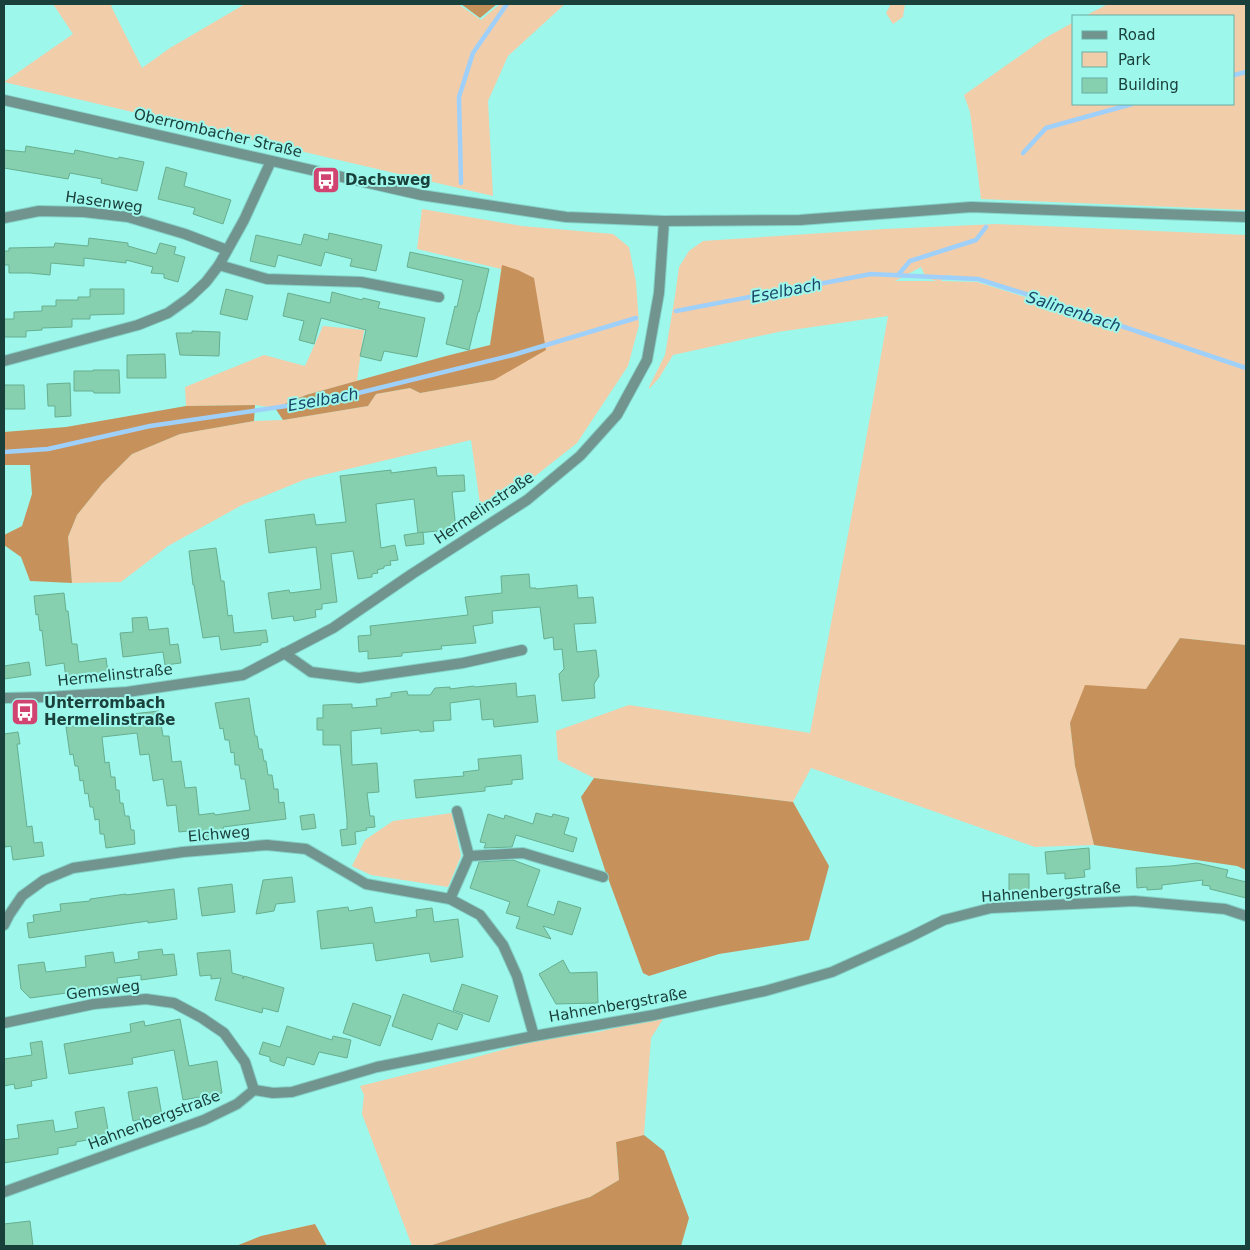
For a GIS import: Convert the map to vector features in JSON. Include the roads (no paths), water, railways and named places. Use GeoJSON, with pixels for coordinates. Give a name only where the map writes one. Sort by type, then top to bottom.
{"type":"FeatureCollection","features":[{"type":"Feature","properties":{"kind":"street","name":"Oberrombacher Straße"},"geometry":{"type":"LineString","coordinates":[[4,100],[421,195],[566,216],[664,221],[800,220],[971,207],[1246,217]]}},
{"type":"Feature","properties":{"kind":"street"},"geometry":{"type":"LineString","coordinates":[[4,360],[138,325],[168,313],[206,282],[219,265],[244,220],[272,160]]}},
{"type":"Feature","properties":{"kind":"street","name":"Hasenweg"},"geometry":{"type":"LineString","coordinates":[[4,218],[39,211],[84,212],[128,217],[185,234],[227,250]]}},
{"type":"Feature","properties":{"kind":"street","name":"Hermelinstraße"},"geometry":{"type":"LineString","coordinates":[[4,698],[127,692],[243,675],[332,628],[527,500],[580,456],[617,414],[647,360],[659,294],[664,221]]}},
{"type":"Feature","properties":{"kind":"street"},"geometry":{"type":"LineString","coordinates":[[219,265],[267,279],[361,282],[439,297]]}},
{"type":"Feature","properties":{"kind":"street"},"geometry":{"type":"LineString","coordinates":[[284,653],[311,672],[359,678],[464,663],[522,650]]}},
{"type":"Feature","properties":{"kind":"street"},"geometry":{"type":"LineString","coordinates":[[450,899],[469,856],[457,810]]}},
{"type":"Feature","properties":{"kind":"street","name":"Elchweg"},"geometry":{"type":"LineString","coordinates":[[4,926],[22,896],[44,880],[73,868],[184,852],[243,847],[267,846],[306,850],[366,884],[450,899],[480,915],[503,945],[517,976],[534,1036]]}},
{"type":"Feature","properties":{"kind":"street"},"geometry":{"type":"LineString","coordinates":[[469,856],[523,853],[603,877]]}},
{"type":"Feature","properties":{"kind":"street","name":"Hahnenbergstraße"},"geometry":{"type":"LineString","coordinates":[[4,1192],[204,1120],[237,1104],[254,1090],[273,1093],[292,1092],[377,1067],[534,1036],[654,1015],[779,988],[832,972],[944,920],[991,908],[1134,901],[1225,909],[1246,916]]}},
{"type":"Feature","properties":{"kind":"street","name":"Gemsweg"},"geometry":{"type":"LineString","coordinates":[[4,1023],[94,1004],[146,999],[174,1003],[202,1018],[224,1033],[245,1062],[254,1090]]}},
{"type":"Feature","properties":{"kind":"waterway"},"geometry":{"type":"LineString","coordinates":[[461,183],[459,97],[473,53],[507,4]]}},
{"type":"Feature","properties":{"kind":"waterway"},"geometry":{"type":"LineString","coordinates":[[1235,75],[1246,72]]}},
{"type":"Feature","properties":{"kind":"waterway"},"geometry":{"type":"LineString","coordinates":[[1023,153],[1046,128],[1128,105]]}},
{"type":"Feature","properties":{"kind":"waterway"},"geometry":{"type":"LineString","coordinates":[[898,275],[910,261],[976,240],[986,227]]}},
{"type":"Feature","properties":{"kind":"waterway","name":"Salinenbach"},"geometry":{"type":"LineString","coordinates":[[676,311],[871,274],[978,279],[1246,368]]}},
{"type":"Feature","properties":{"kind":"waterway","name":"Eselbach"},"geometry":{"type":"LineString","coordinates":[[4,452],[48,449],[150,426],[334,399],[513,355],[636,318]]}},
{"type":"Feature","properties":{"kind":"place","name":"Dachsweg"},"geometry":{"type":"Point","coordinates":[326,180]}},
{"type":"Feature","properties":{"kind":"place","name":"Unterrombach Hermelinstraße"},"geometry":{"type":"Point","coordinates":[25,712]}}]}
